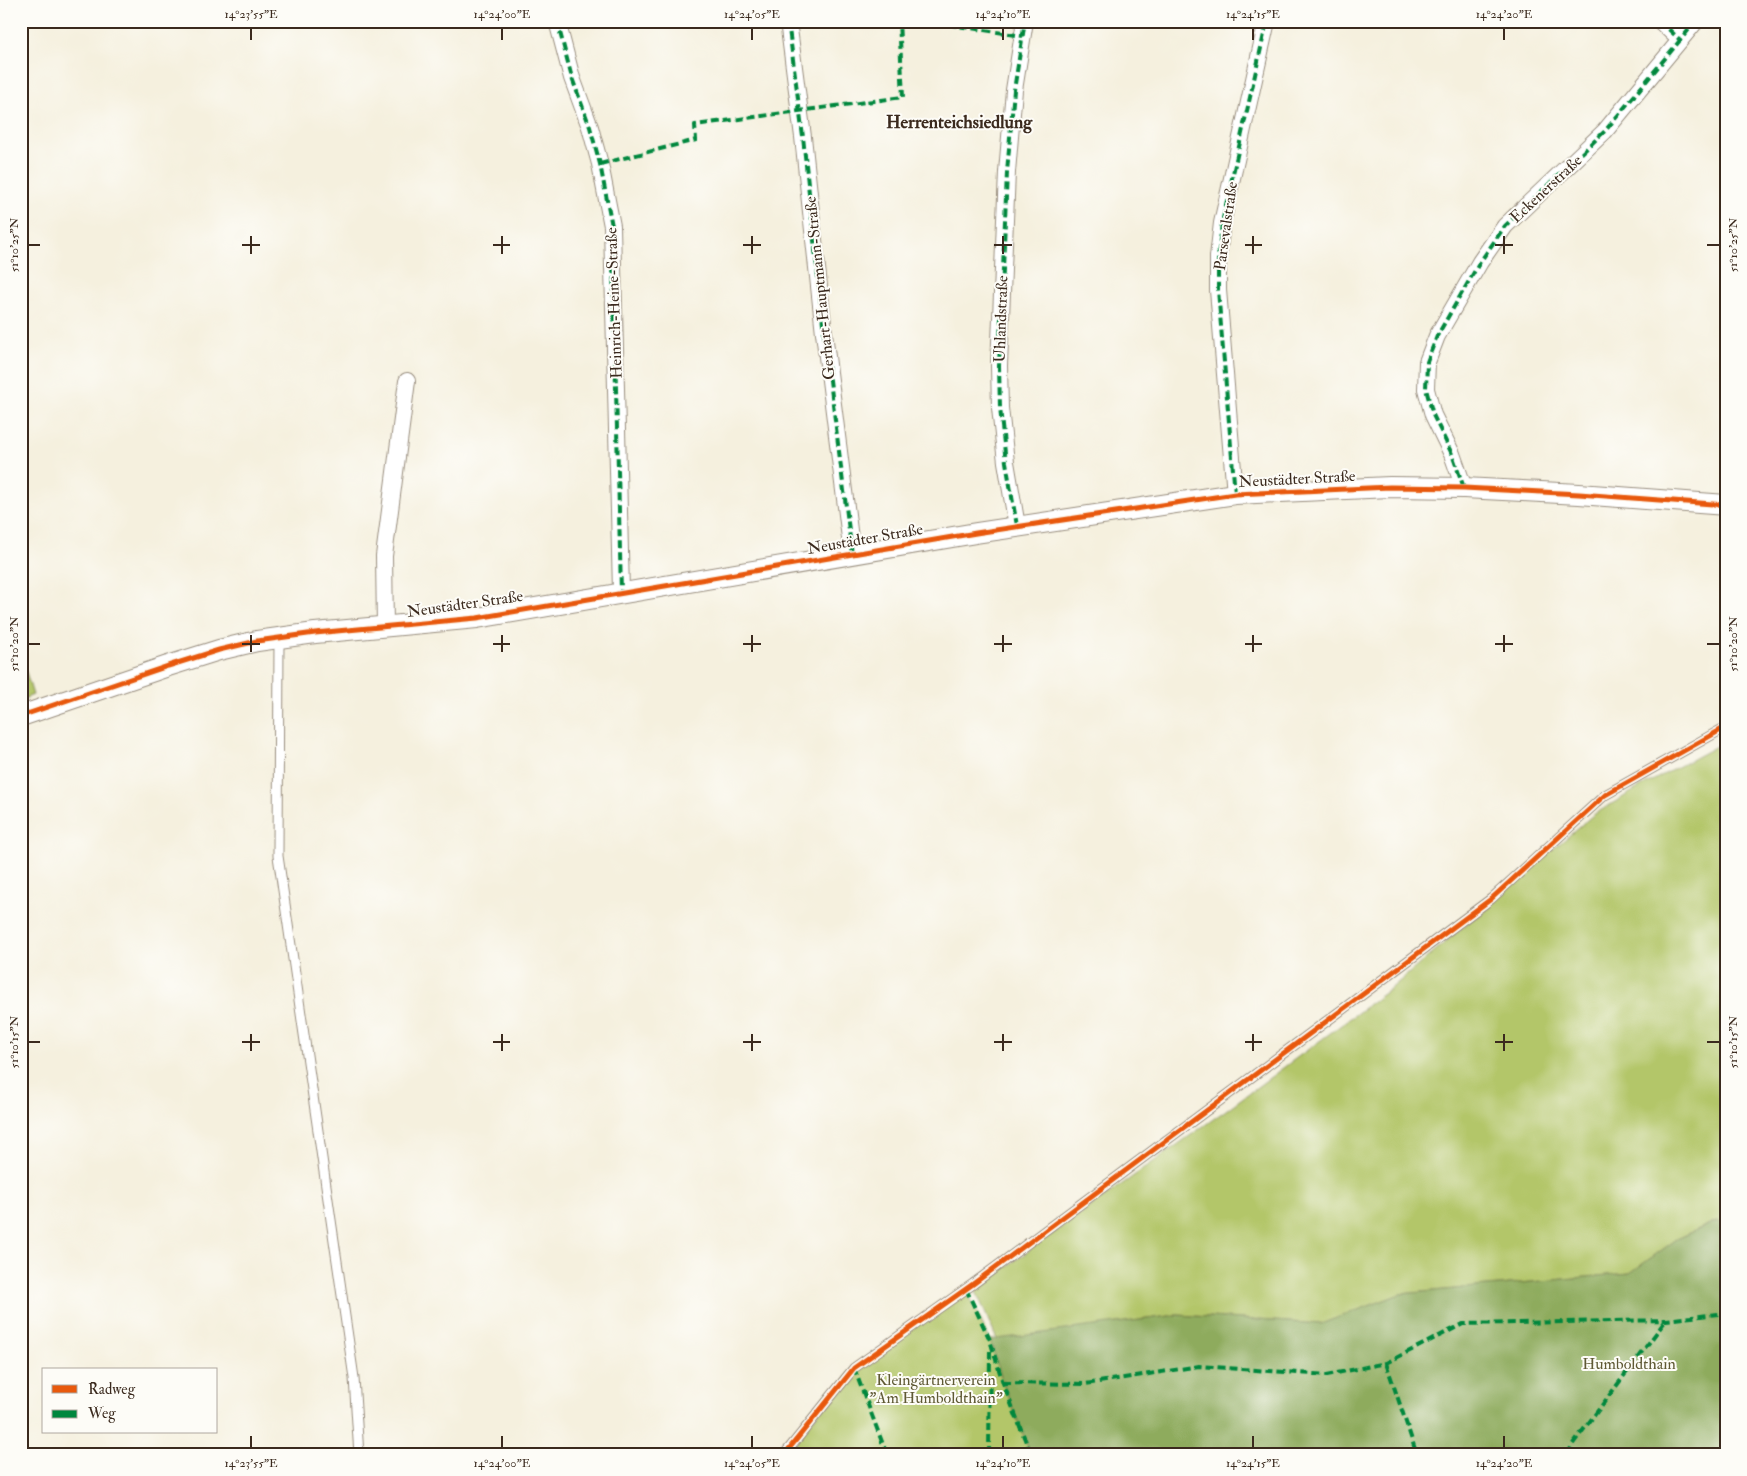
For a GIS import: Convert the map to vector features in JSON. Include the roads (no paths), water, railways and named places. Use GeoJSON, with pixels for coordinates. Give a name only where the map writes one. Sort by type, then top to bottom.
{"type":"FeatureCollection","features":[{"type":"Feature","properties":{"kind":"street","name":"Heinrich-Heine-Straße"},"geometry":{"type":"LineString","coordinates":[[557,21],[572,78],[593,136],[612,226],[621,592]]}},
{"type":"Feature","properties":{"kind":"street","name":"Gerhart-Hauptmann-Straße"},"geometry":{"type":"LineString","coordinates":[[788,21],[803,138],[824,334],[852,554]]}},
{"type":"Feature","properties":{"kind":"street","name":"Uhlandstraße"},"geometry":{"type":"LineString","coordinates":[[1017,526],[1006,462],[1000,408],[999,366],[1007,172],[1014,90],[1026,21]]}},
{"type":"Feature","properties":{"kind":"street","name":"Parsevalstraße"},"geometry":{"type":"LineString","coordinates":[[1235,494],[1218,290],[1218,257],[1222,223],[1267,21]]}},
{"type":"Feature","properties":{"kind":"street"},"geometry":{"type":"LineString","coordinates":[[1660,21],[1679,39]]}},
{"type":"Feature","properties":{"kind":"street","name":"Eckenerstraße"},"geometry":{"type":"LineString","coordinates":[[1464,488],[1452,454],[1433,415],[1426,389],[1427,362],[1437,336],[1480,262],[1505,226],[1605,132],[1679,39],[1696,21]]}},
{"type":"Feature","properties":{"kind":"street","name":"Neustädter Straße"},"geometry":{"type":"LineString","coordinates":[[386,627],[384,556],[408,381]]}},
{"type":"Feature","properties":{"kind":"street","name":"Neustädter Straße"},"geometry":{"type":"LineString","coordinates":[[21,716],[219,650],[279,637],[477,618],[1017,526],[1235,494],[1390,487],[1464,488],[1726,505]]}},
{"type":"Feature","properties":{"kind":"lane"},"geometry":{"type":"LineString","coordinates":[[279,637],[278,856],[354,1378],[359,1455]]}},
{"type":"Feature","properties":{"kind":"lane"},"geometry":{"type":"LineString","coordinates":[[784,1455],[854,1368],[973,1284],[1491,900],[1606,795],[1726,727]]}},
{"type":"Feature","properties":{"kind":"district","name":"Herrenteichsiedlung"},"geometry":{"type":"Point","coordinates":[959,122]}},
{"type":"Feature","properties":{"kind":"park label","name":"Humboldthain"},"geometry":{"type":"Point","coordinates":[1629,1364]}},
{"type":"Feature","properties":{"kind":"park label","name":"Kleingärtnerverein \"Am Humboldthain\""},"geometry":{"type":"Point","coordinates":[936,1389]}}]}
